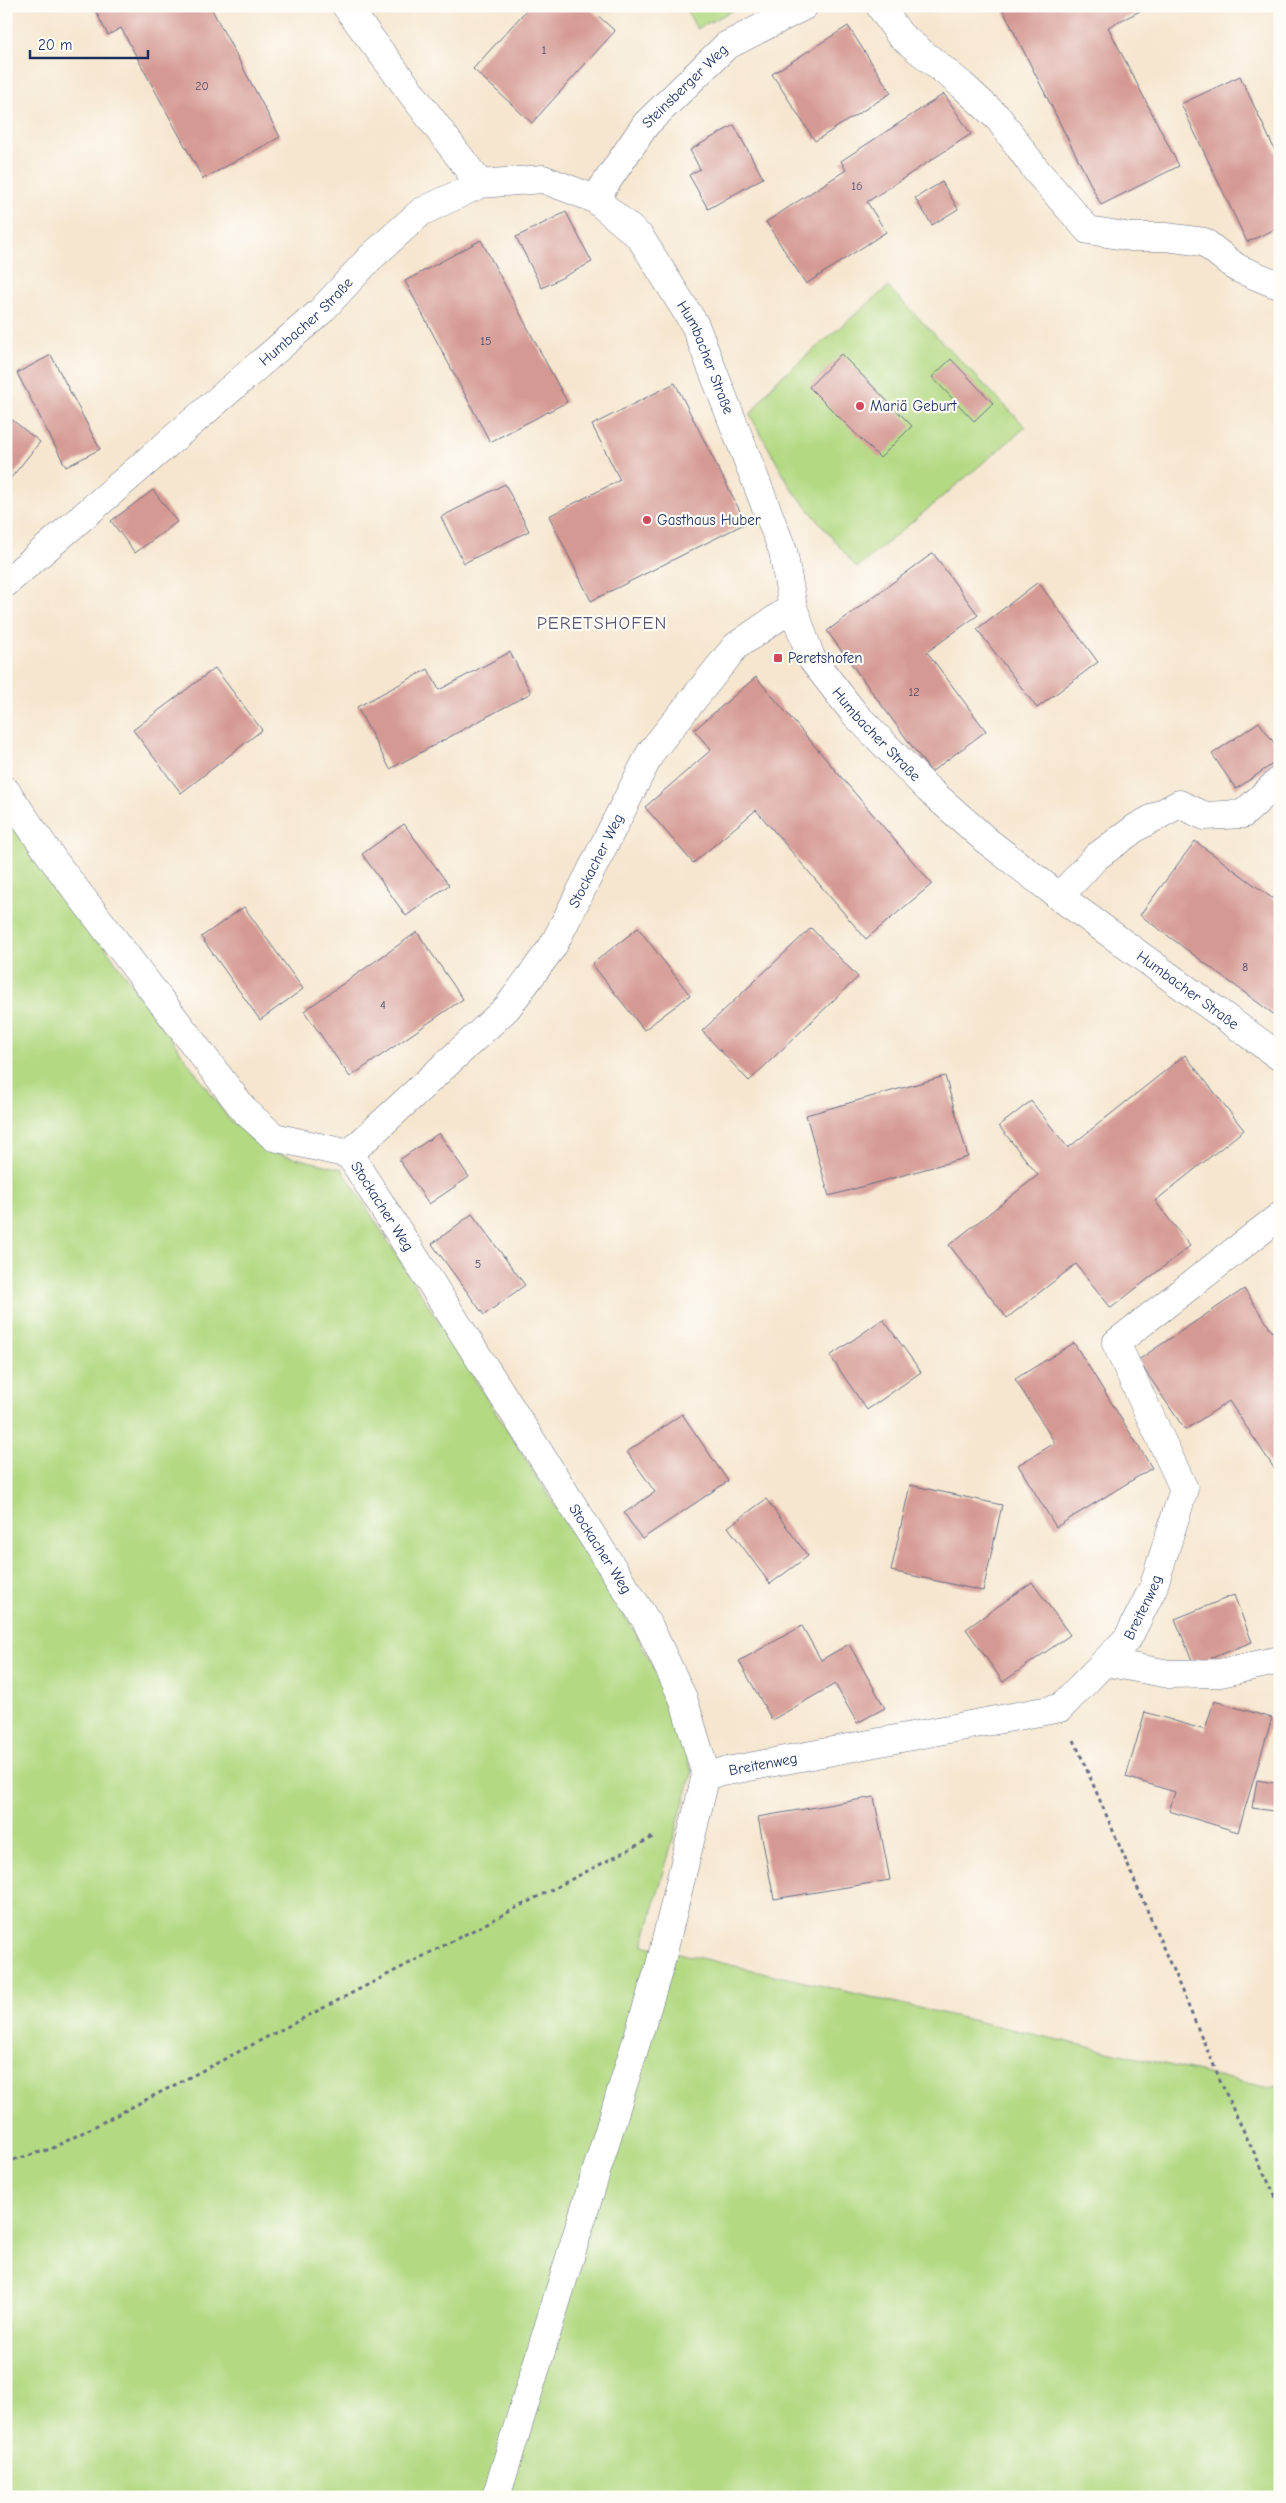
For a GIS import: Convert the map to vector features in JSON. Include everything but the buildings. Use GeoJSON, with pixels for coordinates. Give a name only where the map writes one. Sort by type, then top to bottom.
{"type":"FeatureCollection","features":[{"type":"Feature","properties":{"kind":"street"},"geometry":{"type":"LineString","coordinates":[[346,6],[480,184]]}},
{"type":"Feature","properties":{"kind":"street","name":"Steinsberger Weg"},"geometry":{"type":"LineString","coordinates":[[595,199],[646,124],[726,46],[804,6]]}},
{"type":"Feature","properties":{"kind":"street"},"geometry":{"type":"LineString","coordinates":[[880,6],[900,34],[962,85],[999,119],[1036,170],[1088,230],[1131,237],[1204,242],[1237,268],[1276,284],[1280,283]]}},
{"type":"Feature","properties":{"kind":"street","name":"Humbacher Straße"},"geometry":{"type":"LineString","coordinates":[[6,583],[320,312],[370,258],[421,212],[480,184],[542,179],[595,199],[640,237],[696,325],[783,551],[793,607],[811,658],[854,713],[928,789],[987,841],[1059,897],[1280,1057]]}},
{"type":"Feature","properties":{"kind":"street","name":"Stockacher Weg"},"geometry":{"type":"LineString","coordinates":[[706,1775],[683,1698],[647,1622],[349,1154],[507,1008],[552,946],[651,752],[736,646],[793,607]]}},
{"type":"Feature","properties":{"kind":"street"},"geometry":{"type":"LineString","coordinates":[[1059,897],[1096,857],[1137,827],[1179,804],[1205,816],[1243,814],[1280,780]]}},
{"type":"Feature","properties":{"kind":"street"},"geometry":{"type":"LineString","coordinates":[[6,791],[54,861],[245,1111],[274,1137],[349,1154]]}},
{"type":"Feature","properties":{"kind":"street","name":"Breitenweg"},"geometry":{"type":"LineString","coordinates":[[706,1775],[1060,1708],[1128,1638],[1153,1588],[1184,1489],[1116,1343],[1279,1218]]}},
{"type":"Feature","properties":{"kind":"street"},"geometry":{"type":"LineString","coordinates":[[1104,1662],[1169,1674],[1220,1673],[1280,1660]]}},
{"type":"Feature","properties":{"kind":"street"},"geometry":{"type":"LineString","coordinates":[[496,2497],[660,1965],[706,1775]]}},
{"type":"Feature","properties":{"kind":"path"},"geometry":{"type":"LineString","coordinates":[[1060,1708],[1230,2102],[1280,2206]]}},
{"type":"Feature","properties":{"kind":"path"},"geometry":{"type":"LineString","coordinates":[[6,2162],[51,2149],[697,1814]]}},
{"type":"Feature","properties":{"kind":"green space"},"geometry":{"type":"Polygon","coordinates":[[[684,6],[741,6],[697,29],[684,6]]]}},
{"type":"Feature","properties":{"kind":"green space"},"geometry":{"type":"Polygon","coordinates":[[[888,287],[1026,427],[857,568],[791,488],[750,415],[775,382],[888,287]]]}},
{"type":"Feature","properties":{"kind":"green space"},"geometry":{"type":"Polygon","coordinates":[[[6,809],[228,1118],[266,1151],[342,1169],[635,1632],[675,1708],[692,1773],[643,1945],[1269,2088],[1280,2085],[1280,2497],[6,2497],[6,809]]]}},
{"type":"Feature","properties":{"kind":"place","name":"Mariä Geburt"},"geometry":{"type":"Point","coordinates":[860,406]}},
{"type":"Feature","properties":{"kind":"place","name":"Gasthaus Huber"},"geometry":{"type":"Point","coordinates":[647,520]}},
{"type":"Feature","properties":{"kind":"place","name":"Peretshofen"},"geometry":{"type":"Point","coordinates":[778,658]}},
{"type":"Feature","properties":{"kind":"district","name":"PERETSHOFEN"},"geometry":{"type":"Point","coordinates":[602,623]}}]}
